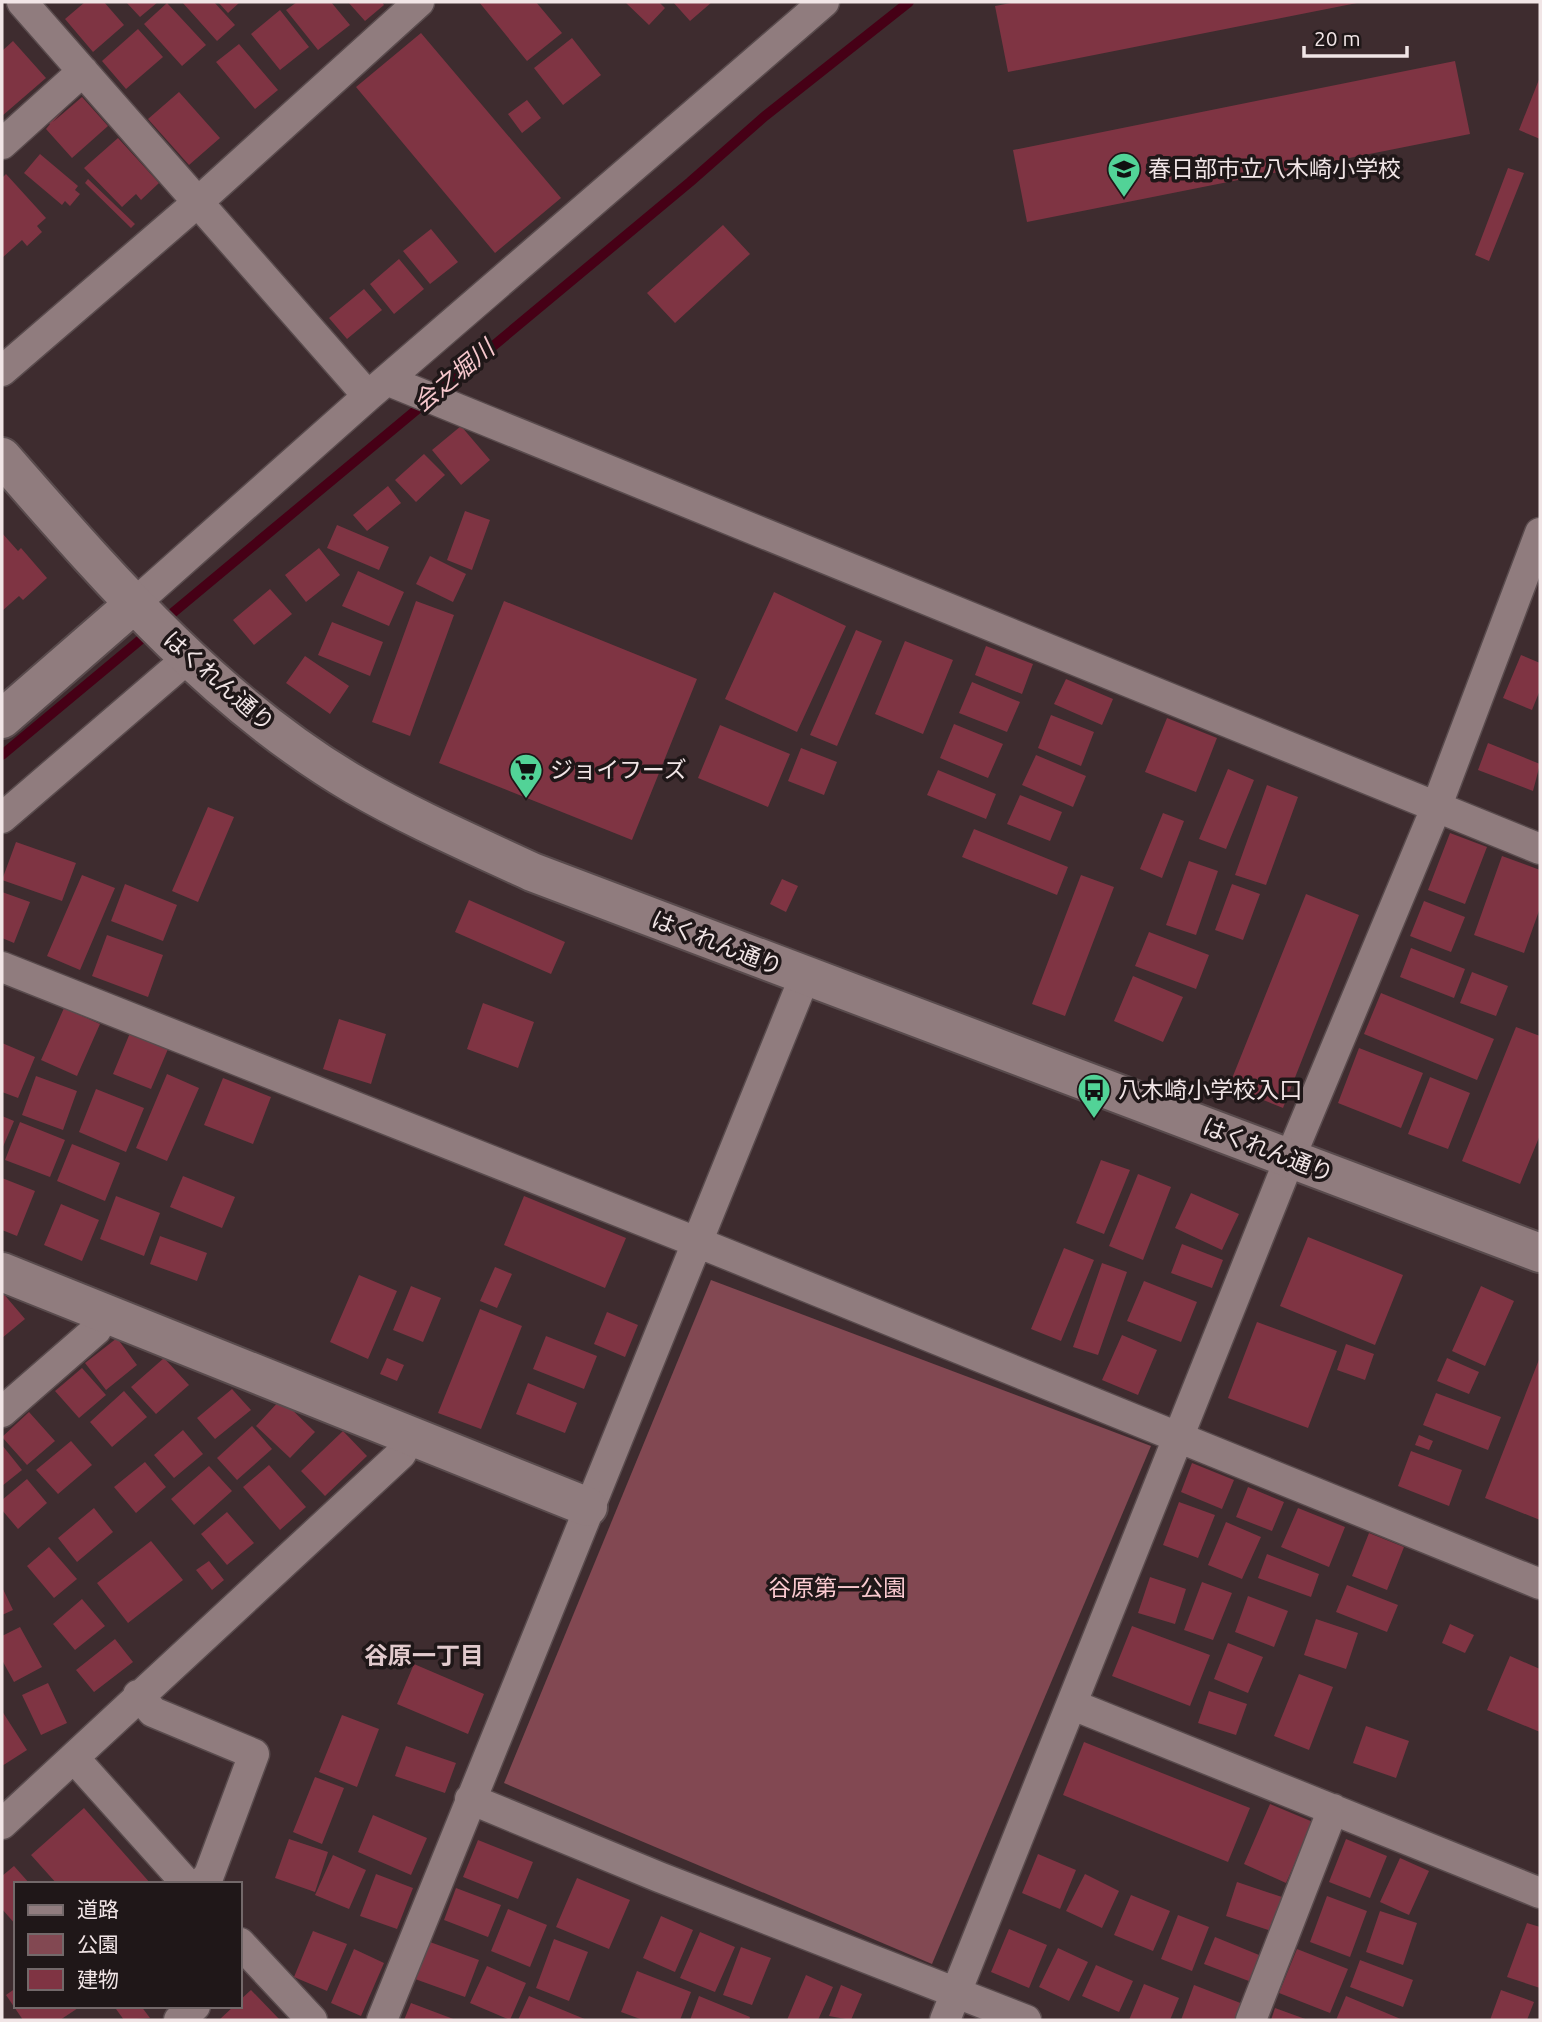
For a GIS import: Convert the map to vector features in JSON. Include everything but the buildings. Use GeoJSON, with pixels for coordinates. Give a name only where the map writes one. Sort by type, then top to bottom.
{"type":"FeatureCollection","features":[{"type":"Feature","properties":{"kind":"street"},"geometry":{"type":"LineString","coordinates":[[2,371],[198,202],[413,4]]}},
{"type":"Feature","properties":{"kind":"street"},"geometry":{"type":"LineString","coordinates":[[2,719],[138,609],[809,7]]}},
{"type":"Feature","properties":{"kind":"street"},"geometry":{"type":"LineString","coordinates":[[39,8],[83,71],[198,202],[387,388],[450,406],[1540,849]]}},
{"type":"Feature","properties":{"kind":"street"},"geometry":{"type":"LineString","coordinates":[[2,144],[83,71]]}},
{"type":"Feature","properties":{"kind":"street","name":"はくれん通り"},"geometry":{"type":"LineString","coordinates":[[2,457],[138,609],[181,651],[290,742],[354,784],[434,827],[532,872],[1540,1253]]}},
{"type":"Feature","properties":{"kind":"street"},"geometry":{"type":"LineString","coordinates":[[945,2020],[1181,1438],[1290,1158],[1436,808],[1540,533]]}},
{"type":"Feature","properties":{"kind":"street"},"geometry":{"type":"LineString","coordinates":[[2,818],[181,651]]}},
{"type":"Feature","properties":{"kind":"street"},"geometry":{"type":"LineString","coordinates":[[2,967],[697,1243],[1540,1584]]}},
{"type":"Feature","properties":{"kind":"street"},"geometry":{"type":"LineString","coordinates":[[382,2020],[805,976]]}},
{"type":"Feature","properties":{"kind":"street"},"geometry":{"type":"LineString","coordinates":[[2,1272],[588,1507]]}},
{"type":"Feature","properties":{"kind":"street"},"geometry":{"type":"LineString","coordinates":[[2,1412],[96,1330],[104,1315]]}},
{"type":"Feature","properties":{"kind":"street"},"geometry":{"type":"LineString","coordinates":[[2,1824],[138,1695],[401,1454],[411,1438]]}},
{"type":"Feature","properties":{"kind":"street"},"geometry":{"type":"LineString","coordinates":[[138,1695],[153,1712],[254,1754],[209,1875],[203,1882]]}},
{"type":"Feature","properties":{"kind":"street"},"geometry":{"type":"LineString","coordinates":[[1073,1705],[1540,1893]]}},
{"type":"Feature","properties":{"kind":"street"},"geometry":{"type":"LineString","coordinates":[[74,1758],[185,1882]]}},
{"type":"Feature","properties":{"kind":"street"},"geometry":{"type":"LineString","coordinates":[[470,1799],[671,1882],[1026,2020]]}},
{"type":"Feature","properties":{"kind":"street"},"geometry":{"type":"LineString","coordinates":[[1251,2020],[1333,1809]]}},
{"type":"Feature","properties":{"kind":"street"},"geometry":{"type":"LineString","coordinates":[[244,1956],[312,2020]]}},
{"type":"Feature","properties":{"kind":"street"},"geometry":{"type":"LineString","coordinates":[[178,2020],[193,2008]]}},
{"type":"Feature","properties":{"kind":"green space","name":"谷原第一公園"},"geometry":{"type":"Polygon","coordinates":[[[711,1280],[1151,1446],[932,1964],[504,1783],[711,1280]]]}},
{"type":"Feature","properties":{"kind":"waterway","name":"会之堀川"},"geometry":{"type":"LineString","coordinates":[[2,755],[690,182],[765,116],[909,2]]}},
{"type":"Feature","properties":{"kind":"place","name":"春日部市立八木崎小学校"},"geometry":{"type":"Point","coordinates":[1124,199]}},
{"type":"Feature","properties":{"kind":"place","name":"ジョイフーズ"},"geometry":{"type":"Point","coordinates":[526,800]}},
{"type":"Feature","properties":{"kind":"place","name":"八木崎小学校入口"},"geometry":{"type":"Point","coordinates":[1094,1120]}},
{"type":"Feature","properties":{"kind":"district","name":"谷原一丁目"},"geometry":{"type":"Point","coordinates":[424,1656]}}]}
